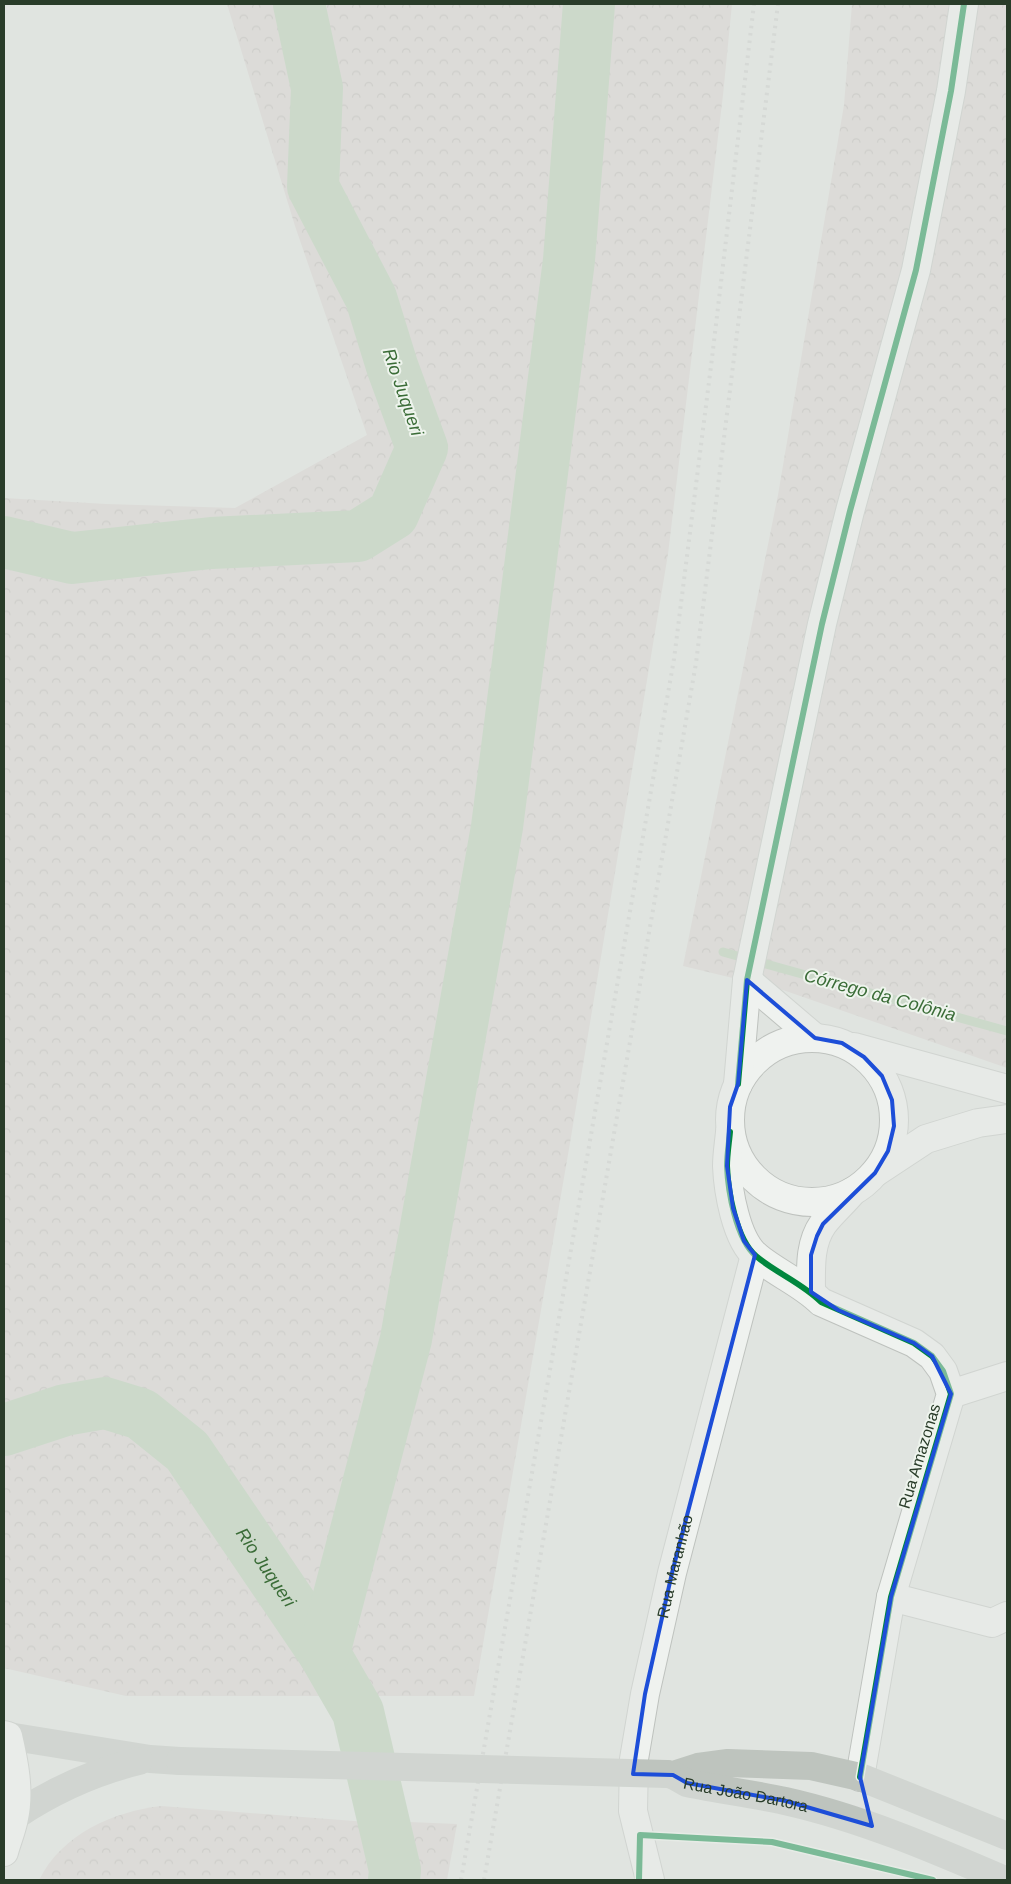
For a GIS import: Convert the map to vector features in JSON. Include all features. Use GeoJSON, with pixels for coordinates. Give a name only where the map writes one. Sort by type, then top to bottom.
{"type":"FeatureCollection","features":[{"type":"Feature","properties":{"kind":"main road"},"geometry":{"type":"LineString","coordinates":[[4,1852],[15,1816],[16,1774],[6,1735],[150,1759],[180,1761],[670,1775]]}},
{"type":"Feature","properties":{"kind":"main road"},"geometry":{"type":"LineString","coordinates":[[15,1816],[44,1797],[103,1771],[150,1759]]}},
{"type":"Feature","properties":{"kind":"main road","name":"Rua João Dartora"},"geometry":{"type":"LineString","coordinates":[[670,1775],[698,1767],[728,1764],[760,1763],[811,1766],[860,1777],[1007,1836]]}},
{"type":"Feature","properties":{"kind":"main road","name":"Rua João Dartora"},"geometry":{"type":"LineString","coordinates":[[670,1775],[688,1782],[786,1801],[872,1826],[928,1846],[1004,1880]]}},
{"type":"Feature","properties":{"kind":"main road"},"geometry":{"type":"LineString","coordinates":[[860,1777],[869,1807],[872,1826]]}},
{"type":"Feature","properties":{"kind":"street"},"geometry":{"type":"LineString","coordinates":[[854,1190],[824,1201],[791,1200],[762,1186],[741,1162],[730,1132],[730,1107],[738,1084],[747,980],[822,624],[850,510],[916,270],[951,91],[964,4]]}},
{"type":"Feature","properties":{"kind":"street"},"geometry":{"type":"LineString","coordinates":[[747,980],[816,1038]]}},
{"type":"Feature","properties":{"kind":"street"},"geometry":{"type":"LineString","coordinates":[[738,1084],[752,1064],[771,1049],[794,1040],[816,1038],[1007,1089]]}},
{"type":"Feature","properties":{"kind":"street"},"geometry":{"type":"LineString","coordinates":[[842,1044],[864,1057],[882,1076],[892,1100],[894,1126],[888,1151],[875,1173]]}},
{"type":"Feature","properties":{"kind":"street"},"geometry":{"type":"LineString","coordinates":[[812,1292],[812,1255],[817,1236],[823,1224],[854,1190],[875,1173],[926,1139],[978,1123],[1007,1119]]}},
{"type":"Feature","properties":{"kind":"street","name":"Rua Amazonas"},"geometry":{"type":"LineString","coordinates":[[730,1132],[727,1166],[733,1208],[744,1241],[755,1255],[812,1292],[821,1302],[914,1343],[932,1356],[943,1371],[951,1394],[891,1597],[860,1777]]}},
{"type":"Feature","properties":{"kind":"street","name":"Rua Maranhão"},"geometry":{"type":"LineString","coordinates":[[650,1880],[633,1810],[634,1759],[645,1694],[672,1573],[755,1255]]}},
{"type":"Feature","properties":{"kind":"street"},"geometry":{"type":"LineString","coordinates":[[951,1394],[1007,1376]]}},
{"type":"Feature","properties":{"kind":"street"},"geometry":{"type":"LineString","coordinates":[[891,1597],[1002,1622]]}},
{"type":"Feature","properties":{"kind":"highlighted area"},"geometry":{"type":"Polygon","coordinates":[[[747,980],[815,1038],[842,1043],[864,1057],[882,1076],[892,1100],[894,1126],[888,1151],[875,1173],[823,1224],[817,1236],[811,1255],[811,1292],[838,1310],[914,1343],[932,1356],[951,1394],[891,1597],[860,1777],[872,1826],[786,1801],[687,1783],[673,1775],[633,1774],[645,1694],[672,1573],[755,1255],[744,1241],[733,1208],[727,1166],[730,1107],[738,1084],[747,980]]]}},
{"type":"Feature","properties":{"kind":"green space"},"geometry":{"type":"Polygon","coordinates":[[[227,4],[732,4],[723,95],[668,554],[570,1143],[474,1696],[126,1696],[4,1668],[4,498],[106,504],[235,508],[367,435],[295,226],[227,4]]]}},
{"type":"Feature","properties":{"kind":"green space"},"geometry":{"type":"Polygon","coordinates":[[[852,4],[1007,4],[1007,1068],[783,990],[683,966],[778,495],[844,105],[852,4]]]}},
{"type":"Feature","properties":{"kind":"green space"},"geometry":{"type":"Polygon","coordinates":[[[161,1806],[367,1822],[380,1867],[378,1880],[39,1880],[61,1850],[90,1828],[124,1814],[161,1806]]]}},
{"type":"Feature","properties":{"kind":"green space"},"geometry":{"type":"Polygon","coordinates":[[[409,1822],[457,1824],[447,1880],[407,1880],[409,1822]]]}},
{"type":"Feature","properties":{"kind":"shaded area"},"geometry":{"type":"Polygon","coordinates":[[[367,1822],[409,1822],[407,1880],[378,1880],[380,1867],[367,1822]]]}},
{"type":"Feature","properties":{"kind":"waterway","name":"Rio Juqueri"},"geometry":{"type":"LineString","coordinates":[[4,542],[72,558],[211,543],[358,536],[393,514],[422,448],[392,366],[371,298],[313,187],[317,88],[299,4]]}},
{"type":"Feature","properties":{"kind":"waterway"},"geometry":{"type":"LineString","coordinates":[[324,1653],[406,1339],[497,827],[569,260],[589,4]]}},
{"type":"Feature","properties":{"kind":"waterway","name":"Córrego da Colônia"},"geometry":{"type":"LineString","coordinates":[[723,952],[748,959]]}},
{"type":"Feature","properties":{"kind":"waterway","name":"Córrego da Colônia"},"geometry":{"type":"LineString","coordinates":[[755,961],[1007,1031]]}},
{"type":"Feature","properties":{"kind":"waterway","name":"Rio Juqueri"},"geometry":{"type":"LineString","coordinates":[[4,1430],[65,1410],[105,1403],[141,1414],[187,1451],[324,1653],[358,1712],[395,1870],[394,1880]]}},
{"type":"Feature","properties":{"kind":"railway"},"geometry":{"type":"LineString","coordinates":[[461,1880],[674,659],[754,4]]}},
{"type":"Feature","properties":{"kind":"railway"},"geometry":{"type":"LineString","coordinates":[[484,1880],[696,663],[778,4]]}},
{"type":"Feature","properties":{"kind":"cycle path"},"geometry":{"type":"LineString","coordinates":[[738,1084],[747,980],[822,624],[850,511],[916,270],[951,91],[964,4]]}},
{"type":"Feature","properties":{"kind":"cycle path"},"geometry":{"type":"LineString","coordinates":[[730,1132],[727,1166],[731,1201],[738,1227],[749,1248],[756,1256],[806,1289],[821,1302],[914,1343],[932,1356],[943,1371],[951,1394],[891,1597],[860,1777]]}},
{"type":"Feature","properties":{"kind":"cycle path"},"geometry":{"type":"LineString","coordinates":[[639,1880],[640,1835],[772,1842],[933,1880]]}}]}
